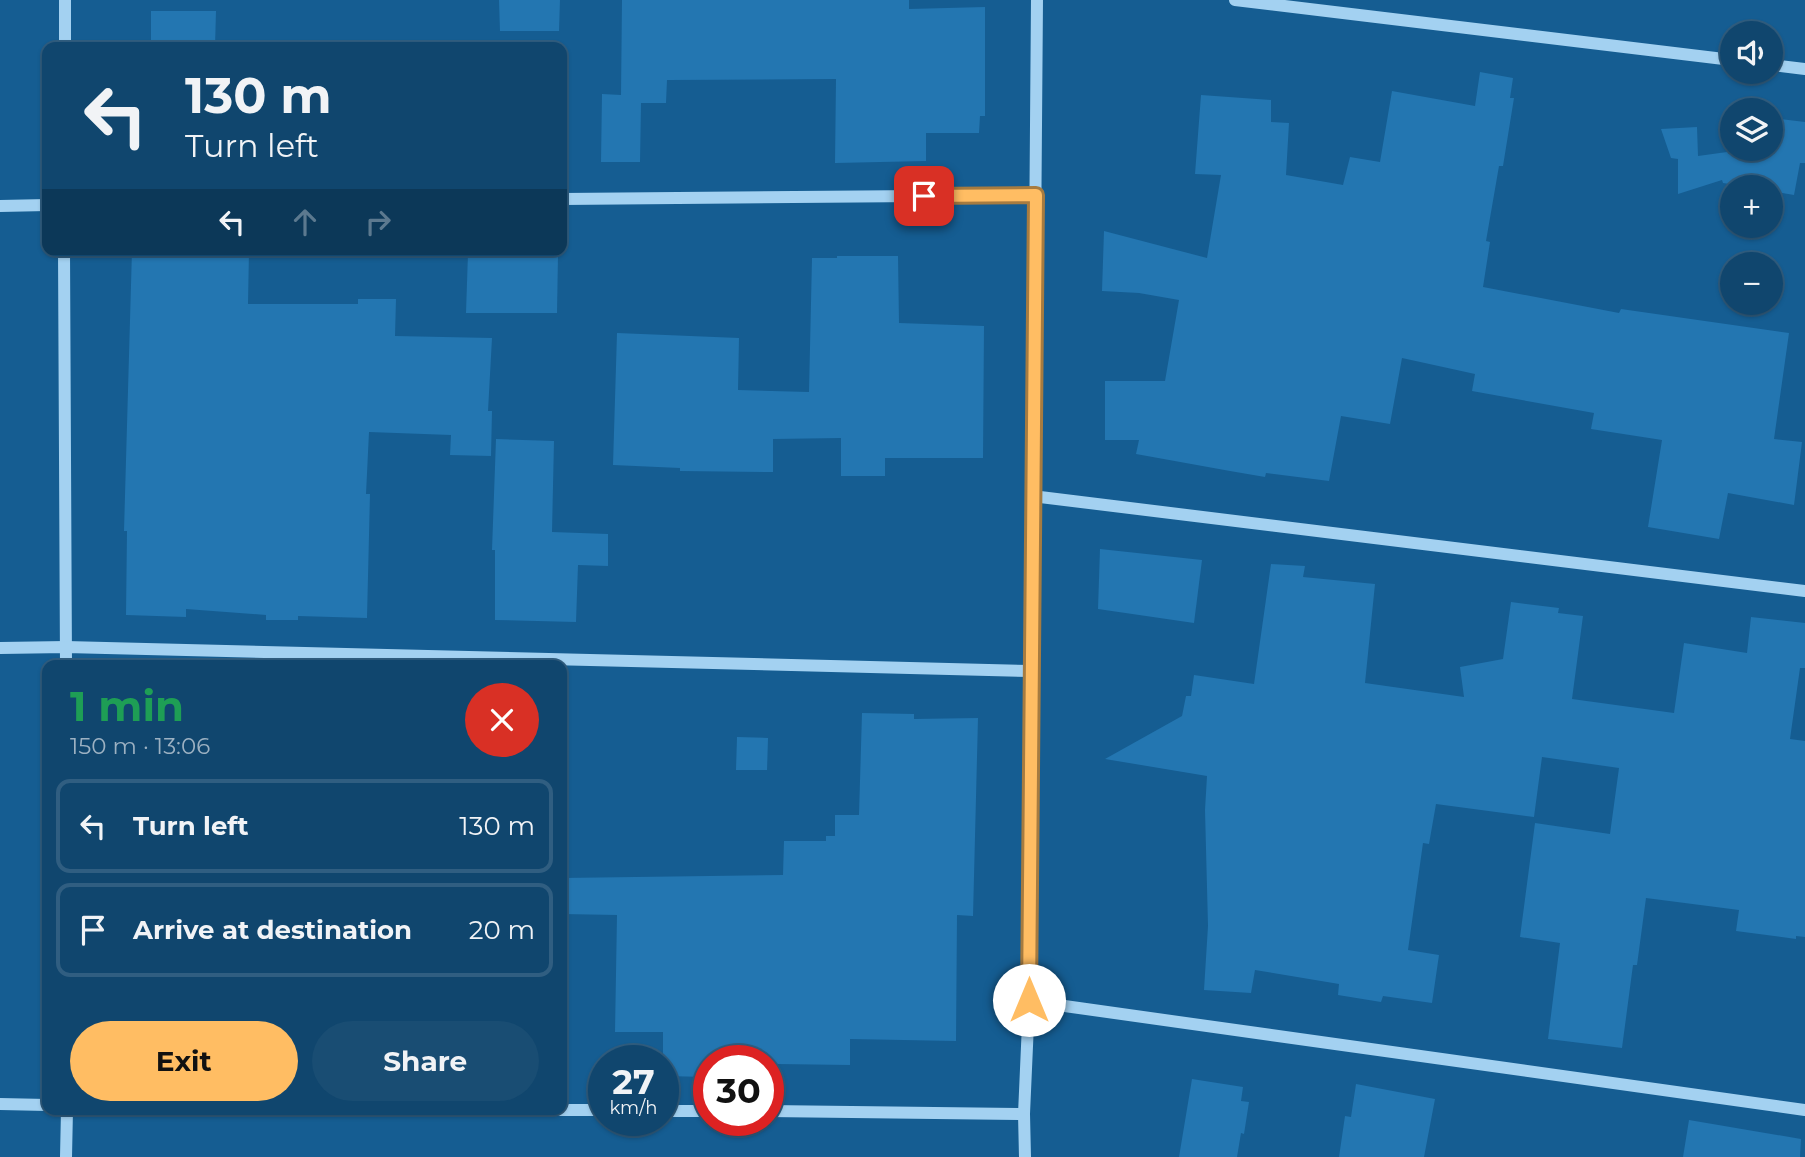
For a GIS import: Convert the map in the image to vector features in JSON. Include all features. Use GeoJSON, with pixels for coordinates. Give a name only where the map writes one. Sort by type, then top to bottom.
{"type":"FeatureCollection","features":[{"type":"Feature","properties":{"kind":"street"},"geometry":{"type":"LineString","coordinates":[[65,0],[65,42]]}},
{"type":"Feature","properties":{"kind":"street"},"geometry":{"type":"LineString","coordinates":[[1025,1157],[1029,1000],[1037,0]]}},
{"type":"Feature","properties":{"kind":"street"},"geometry":{"type":"LineString","coordinates":[[1235,0],[1720,59]]}},
{"type":"Feature","properties":{"kind":"street"},"geometry":{"type":"LineString","coordinates":[[1783,66],[1805,69]]}},
{"type":"Feature","properties":{"kind":"street"},"geometry":{"type":"LineString","coordinates":[[567,199],[1036,195]]}},
{"type":"Feature","properties":{"kind":"street"},"geometry":{"type":"LineString","coordinates":[[0,206],[42,205]]}},
{"type":"Feature","properties":{"kind":"street"},"geometry":{"type":"LineString","coordinates":[[64,256],[66,660]]}},
{"type":"Feature","properties":{"kind":"street"},"geometry":{"type":"LineString","coordinates":[[1032,496],[1805,591]]}},
{"type":"Feature","properties":{"kind":"street"},"geometry":{"type":"LineString","coordinates":[[0,648],[1031,671]]}},
{"type":"Feature","properties":{"kind":"street"},"geometry":{"type":"LineString","coordinates":[[1029,1000],[1805,1110]]}},
{"type":"Feature","properties":{"kind":"street"},"geometry":{"type":"LineString","coordinates":[[0,1104],[42,1105]]}},
{"type":"Feature","properties":{"kind":"street"},"geometry":{"type":"LineString","coordinates":[[567,1110],[588,1110]]}},
{"type":"Feature","properties":{"kind":"street"},"geometry":{"type":"LineString","coordinates":[[784,1111],[1024,1114]]}},
{"type":"Feature","properties":{"kind":"street"},"geometry":{"type":"LineString","coordinates":[[66,1157],[67,1115]]}},
{"type":"Feature","properties":{"kind":"building"},"geometry":{"type":"Polygon","coordinates":[[[499,0],[560,0],[559,31],[500,31],[499,0]]]}},
{"type":"Feature","properties":{"kind":"building"},"geometry":{"type":"Polygon","coordinates":[[[622,0],[909,0],[909,9],[985,7],[985,116],[980,116],[979,133],[926,133],[926,161],[835,163],[836,79],[667,80],[666,103],[641,103],[640,162],[601,162],[602,94],[621,95],[622,0]]]}},
{"type":"Feature","properties":{"kind":"building"},"geometry":{"type":"Polygon","coordinates":[[[151,11],[216,11],[215,42],[151,42],[151,11]]]}},
{"type":"Feature","properties":{"kind":"building"},"geometry":{"type":"Polygon","coordinates":[[[1480,72],[1513,78],[1510,98],[1514,98],[1503,166],[1499,166],[1486,241],[1490,242],[1483,287],[1619,313],[1621,309],[1789,333],[1774,439],[1802,442],[1794,505],[1728,493],[1719,539],[1648,527],[1662,440],[1591,429],[1594,413],[1472,391],[1475,374],[1402,358],[1390,424],[1341,416],[1329,481],[1266,473],[1265,477],[1136,454],[1139,440],[1105,440],[1105,381],[1165,381],[1179,300],[1139,293],[1102,291],[1104,231],[1207,258],[1221,175],[1195,174],[1201,95],[1271,100],[1271,122],[1289,123],[1286,175],[1343,185],[1350,157],[1380,162],[1392,91],[1475,106],[1480,72]]]}},
{"type":"Feature","properties":{"kind":"building"},"geometry":{"type":"Polygon","coordinates":[[[1783,119],[1805,122],[1805,163],[1800,163],[1794,195],[1783,193],[1783,175],[1720,175],[1720,181],[1678,194],[1678,159],[1671,158],[1661,129],[1697,127],[1698,156],[1720,153],[1720,161],[1783,161],[1783,119]]]}},
{"type":"Feature","properties":{"kind":"building"},"geometry":{"type":"Polygon","coordinates":[[[132,256],[249,256],[248,304],[358,304],[358,299],[396,299],[395,336],[492,338],[488,411],[492,411],[491,456],[450,455],[451,435],[369,432],[366,494],[370,494],[367,618],[298,616],[298,620],[266,620],[266,615],[186,609],[186,617],[126,615],[127,531],[124,531],[132,256]]]}},
{"type":"Feature","properties":{"kind":"building"},"geometry":{"type":"Polygon","coordinates":[[[468,256],[558,256],[557,313],[466,313],[468,256]]]}},
{"type":"Feature","properties":{"kind":"building"},"geometry":{"type":"Polygon","coordinates":[[[898,256],[899,323],[984,326],[983,458],[885,458],[885,476],[841,476],[841,438],[773,439],[773,472],[680,471],[680,468],[613,465],[617,333],[739,338],[738,390],[809,392],[812,258],[898,256]]]}},
{"type":"Feature","properties":{"kind":"building"},"geometry":{"type":"Polygon","coordinates":[[[496,439],[554,441],[552,532],[608,534],[608,566],[578,565],[576,622],[495,620],[495,550],[492,550],[496,439]]]}},
{"type":"Feature","properties":{"kind":"building"},"geometry":{"type":"Polygon","coordinates":[[[1100,549],[1202,560],[1194,623],[1098,609],[1100,549]]]}},
{"type":"Feature","properties":{"kind":"building"},"geometry":{"type":"Polygon","coordinates":[[[1271,564],[1305,566],[1303,577],[1375,584],[1365,683],[1464,697],[1460,667],[1503,659],[1511,602],[1559,608],[1558,613],[1583,616],[1572,699],[1674,713],[1684,643],[1747,653],[1751,617],[1805,623],[1805,668],[1800,668],[1790,739],[1805,741],[1805,937],[1796,936],[1796,939],[1736,931],[1739,910],[1646,898],[1637,965],[1633,965],[1622,1048],[1548,1039],[1560,943],[1520,937],[1535,823],[1610,834],[1619,768],[1542,757],[1534,817],[1436,804],[1429,844],[1423,843],[1408,950],[1439,955],[1432,1003],[1383,996],[1381,1002],[1338,995],[1339,984],[1255,970],[1251,993],[1204,990],[1208,926],[1205,810],[1207,776],[1105,759],[1182,716],[1186,696],[1191,696],[1194,675],[1254,684],[1271,564]]]}},
{"type":"Feature","properties":{"kind":"building"},"geometry":{"type":"Polygon","coordinates":[[[862,713],[914,714],[914,719],[978,718],[973,916],[957,915],[956,1041],[850,1039],[850,1065],[784,1064],[784,1045],[693,1045],[693,1077],[679,1076],[679,1045],[663,1045],[663,1032],[615,1032],[617,915],[567,914],[567,878],[783,875],[784,841],[826,841],[826,836],[835,836],[835,815],[859,815],[862,713]]]}},
{"type":"Feature","properties":{"kind":"building"},"geometry":{"type":"Polygon","coordinates":[[[737,737],[768,738],[767,770],[736,770],[737,737]]]}},
{"type":"Feature","properties":{"kind":"building"},"geometry":{"type":"Polygon","coordinates":[[[1192,1079],[1243,1087],[1241,1101],[1249,1102],[1237,1157],[1179,1157],[1192,1079]]]}},
{"type":"Feature","properties":{"kind":"building"},"geometry":{"type":"Polygon","coordinates":[[[1356,1084],[1435,1099],[1424,1157],[1339,1157],[1345,1116],[1351,1117],[1356,1084]]]}},
{"type":"Feature","properties":{"kind":"building"},"geometry":{"type":"Polygon","coordinates":[[[1689,1120],[1801,1139],[1800,1157],[1683,1157],[1689,1120]]]}},
{"type":"Feature","properties":{"kind":"route"},"geometry":{"type":"LineString","coordinates":[[924,196],[1036,195],[1029,1000]]}}]}
